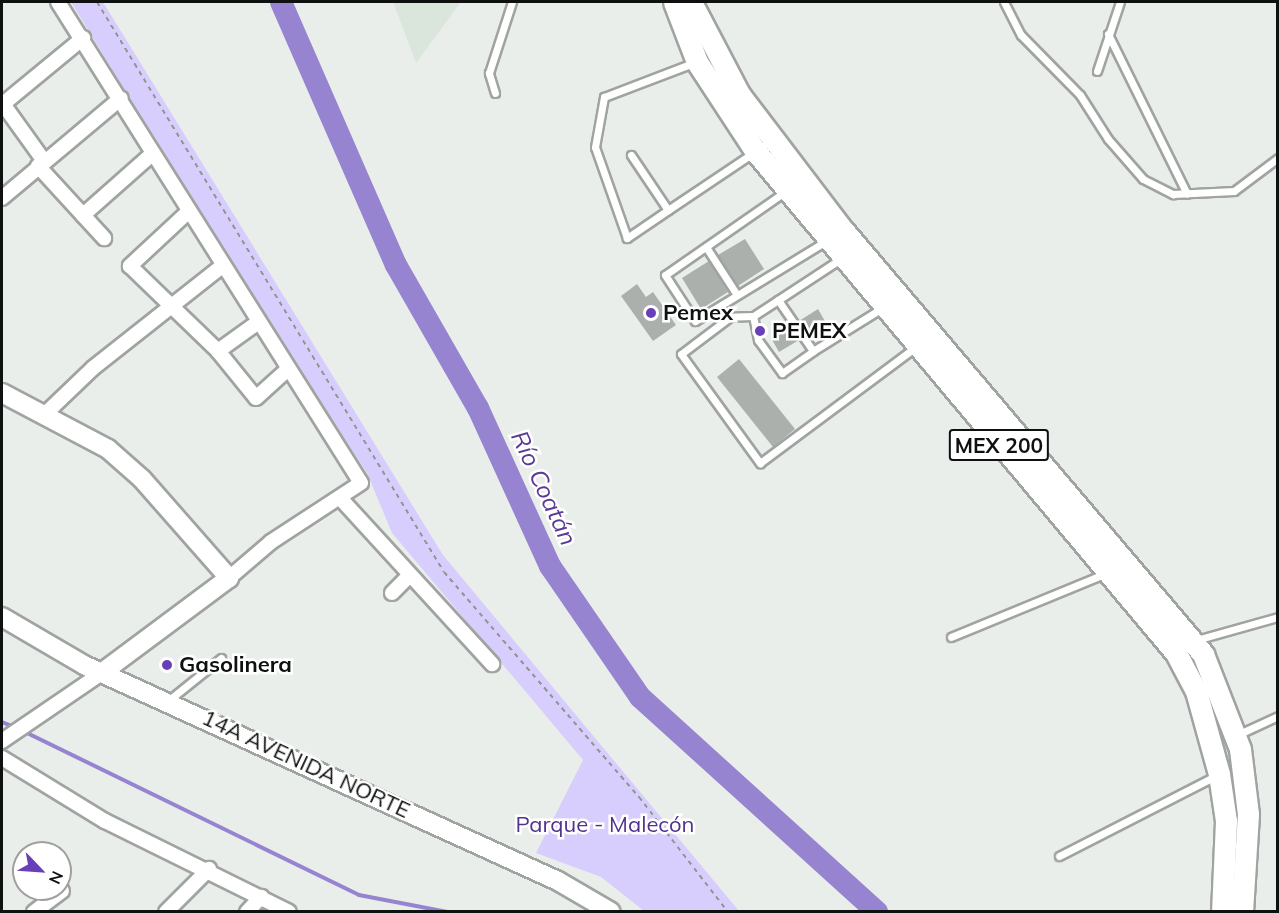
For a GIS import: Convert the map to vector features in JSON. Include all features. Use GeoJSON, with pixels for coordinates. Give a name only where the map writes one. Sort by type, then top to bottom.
{"type":"FeatureCollection","features":[{"type":"Feature","properties":{"kind":"highway","name":"MEX 200"},"geometry":{"type":"LineString","coordinates":[[685,9],[697,62],[848,254],[1116,564],[1193,641],[1235,736],[1248,814],[1242,912]]}},
{"type":"Feature","properties":{"kind":"highway","name":"MEX 200"},"geometry":{"type":"LineString","coordinates":[[685,9],[738,94],[764,146]]}},
{"type":"Feature","properties":{"kind":"highway","name":"MEX 200"},"geometry":{"type":"LineString","coordinates":[[1116,564],[1176,653],[1200,701],[1220,774],[1226,821],[1222,912]]}},
{"type":"Feature","properties":{"kind":"main road"},"geometry":{"type":"LineString","coordinates":[[2,393],[108,449],[134,471],[229,578],[103,672]]}},
{"type":"Feature","properties":{"kind":"main road","name":"14A AVENIDA NORTE"},"geometry":{"type":"LineString","coordinates":[[2,617],[103,672],[169,700],[558,881],[610,912]]}},
{"type":"Feature","properties":{"kind":"main road"},"geometry":{"type":"LineString","coordinates":[[135,649],[135,685]]}},
{"type":"Feature","properties":{"kind":"street"},"geometry":{"type":"LineString","coordinates":[[58,2],[122,98],[152,154],[189,211],[221,267],[361,483],[341,499],[270,542],[229,578]]}},
{"type":"Feature","properties":{"kind":"street"},"geometry":{"type":"LineString","coordinates":[[83,38],[3,104],[41,163],[104,238]]}},
{"type":"Feature","properties":{"kind":"street"},"geometry":{"type":"LineString","coordinates":[[3,192],[122,98]]}},
{"type":"Feature","properties":{"kind":"street"},"geometry":{"type":"LineString","coordinates":[[83,215],[152,154]]}},
{"type":"Feature","properties":{"kind":"street"},"geometry":{"type":"LineString","coordinates":[[189,211],[130,261],[218,351],[256,398],[288,369]]}},
{"type":"Feature","properties":{"kind":"street"},"geometry":{"type":"LineString","coordinates":[[44,415],[172,305],[221,267]]}},
{"type":"Feature","properties":{"kind":"street"},"geometry":{"type":"LineString","coordinates":[[218,351],[257,323]]}},
{"type":"Feature","properties":{"kind":"street"},"geometry":{"type":"LineString","coordinates":[[341,499],[492,664]]}},
{"type":"Feature","properties":{"kind":"street"},"geometry":{"type":"LineString","coordinates":[[392,593],[410,575]]}},
{"type":"Feature","properties":{"kind":"street"},"geometry":{"type":"LineString","coordinates":[[4,739],[103,672]]}},
{"type":"Feature","properties":{"kind":"street"},"geometry":{"type":"LineString","coordinates":[[2,758],[105,821],[209,869],[289,912]]}},
{"type":"Feature","properties":{"kind":"street"},"geometry":{"type":"LineString","coordinates":[[166,912],[209,869]]}},
{"type":"Feature","properties":{"kind":"street"},"geometry":{"type":"LineString","coordinates":[[248,912],[261,897]]}},
{"type":"Feature","properties":{"kind":"street"},"geometry":{"type":"LineString","coordinates":[[34,912],[49,901]]}},
{"type":"Feature","properties":{"kind":"lane"},"geometry":{"type":"LineString","coordinates":[[495,93],[489,73],[512,2]]}},
{"type":"Feature","properties":{"kind":"lane"},"geometry":{"type":"LineString","coordinates":[[1004,2],[1021,34],[1080,96],[1108,139],[1143,179],[1173,194],[1234,191],[1278,158]]}},
{"type":"Feature","properties":{"kind":"lane"},"geometry":{"type":"LineString","coordinates":[[1097,71],[1120,2]]}},
{"type":"Feature","properties":{"kind":"lane"},"geometry":{"type":"LineString","coordinates":[[1108,34],[1187,194]]}},
{"type":"Feature","properties":{"kind":"lane"},"geometry":{"type":"LineString","coordinates":[[697,62],[604,97],[595,147],[627,237],[764,146]]}},
{"type":"Feature","properties":{"kind":"lane"},"geometry":{"type":"LineString","coordinates":[[631,154],[668,210]]}},
{"type":"Feature","properties":{"kind":"lane"},"geometry":{"type":"LineString","coordinates":[[794,185],[665,275],[696,321],[833,235]]}},
{"type":"Feature","properties":{"kind":"lane"},"geometry":{"type":"LineString","coordinates":[[706,247],[737,295]]}},
{"type":"Feature","properties":{"kind":"lane"},"geometry":{"type":"LineString","coordinates":[[848,254],[753,316],[730,317],[681,354],[760,463],[923,341]]}},
{"type":"Feature","properties":{"kind":"lane"},"geometry":{"type":"LineString","coordinates":[[778,300],[813,351]]}},
{"type":"Feature","properties":{"kind":"lane"},"geometry":{"type":"LineString","coordinates":[[753,316],[758,340],[782,373],[888,302]]}},
{"type":"Feature","properties":{"kind":"lane"},"geometry":{"type":"LineString","coordinates":[[951,637],[1116,564]]}},
{"type":"Feature","properties":{"kind":"lane"},"geometry":{"type":"LineString","coordinates":[[1193,641],[1278,617]]}},
{"type":"Feature","properties":{"kind":"lane"},"geometry":{"type":"LineString","coordinates":[[169,700],[220,658]]}},
{"type":"Feature","properties":{"kind":"lane"},"geometry":{"type":"LineString","coordinates":[[1235,736],[1278,716]]}},
{"type":"Feature","properties":{"kind":"lane"},"geometry":{"type":"LineString","coordinates":[[1059,856],[1220,774]]}},
{"type":"Feature","properties":{"kind":"path"},"geometry":{"type":"LineString","coordinates":[[97,2],[444,572],[639,797],[728,912]]}},
{"type":"Feature","properties":{"kind":"shaded area"},"geometry":{"type":"Polygon","coordinates":[[[393,2],[461,2],[416,63],[393,2]]]}},
{"type":"Feature","properties":{"kind":"green space","name":"Parque - Malecón"},"geometry":{"type":"Polygon","coordinates":[[[71,2],[103,2],[443,555],[739,911],[644,911],[601,877],[536,853],[583,760],[392,533],[367,473],[242,285],[220,262],[222,248],[153,134],[143,134],[129,110],[133,104],[71,2]]]}},
{"type":"Feature","properties":{"kind":"building"},"geometry":{"type":"Polygon","coordinates":[[[745,239],[764,269],[738,286],[718,255],[745,239]]]}},
{"type":"Feature","properties":{"kind":"building"},"geometry":{"type":"Polygon","coordinates":[[[709,261],[728,292],[701,309],[682,278],[709,261]]]}},
{"type":"Feature","properties":{"kind":"building"},"geometry":{"type":"Polygon","coordinates":[[[637,284],[646,297],[653,292],[676,325],[653,341],[621,296],[637,284]]]}},
{"type":"Feature","properties":{"kind":"building"},"geometry":{"type":"Polygon","coordinates":[[[818,309],[826,323],[808,334],[799,321],[818,309]]]}},
{"type":"Feature","properties":{"kind":"building"},"geometry":{"type":"Polygon","coordinates":[[[790,327],[799,340],[779,352],[771,338],[790,327]]]}},
{"type":"Feature","properties":{"kind":"building"},"geometry":{"type":"Polygon","coordinates":[[[739,359],[795,429],[773,447],[717,377],[739,359]]]}},
{"type":"Feature","properties":{"kind":"waterway","name":"Río Coatán"},"geometry":{"type":"LineString","coordinates":[[281,2],[396,265],[478,408],[550,566],[640,697],[877,912]]}},
{"type":"Feature","properties":{"kind":"waterway"},"geometry":{"type":"LineString","coordinates":[[2,722],[16,728]]}},
{"type":"Feature","properties":{"kind":"waterway"},"geometry":{"type":"LineString","coordinates":[[23,731],[359,895],[447,912]]}},
{"type":"Feature","properties":{"kind":"place","name":"Pemex"},"geometry":{"type":"Point","coordinates":[651,313]}},
{"type":"Feature","properties":{"kind":"place","name":"PEMEX"},"geometry":{"type":"Point","coordinates":[760,331]}},
{"type":"Feature","properties":{"kind":"place","name":"Gasolinera"},"geometry":{"type":"Point","coordinates":[167,665]}}]}
